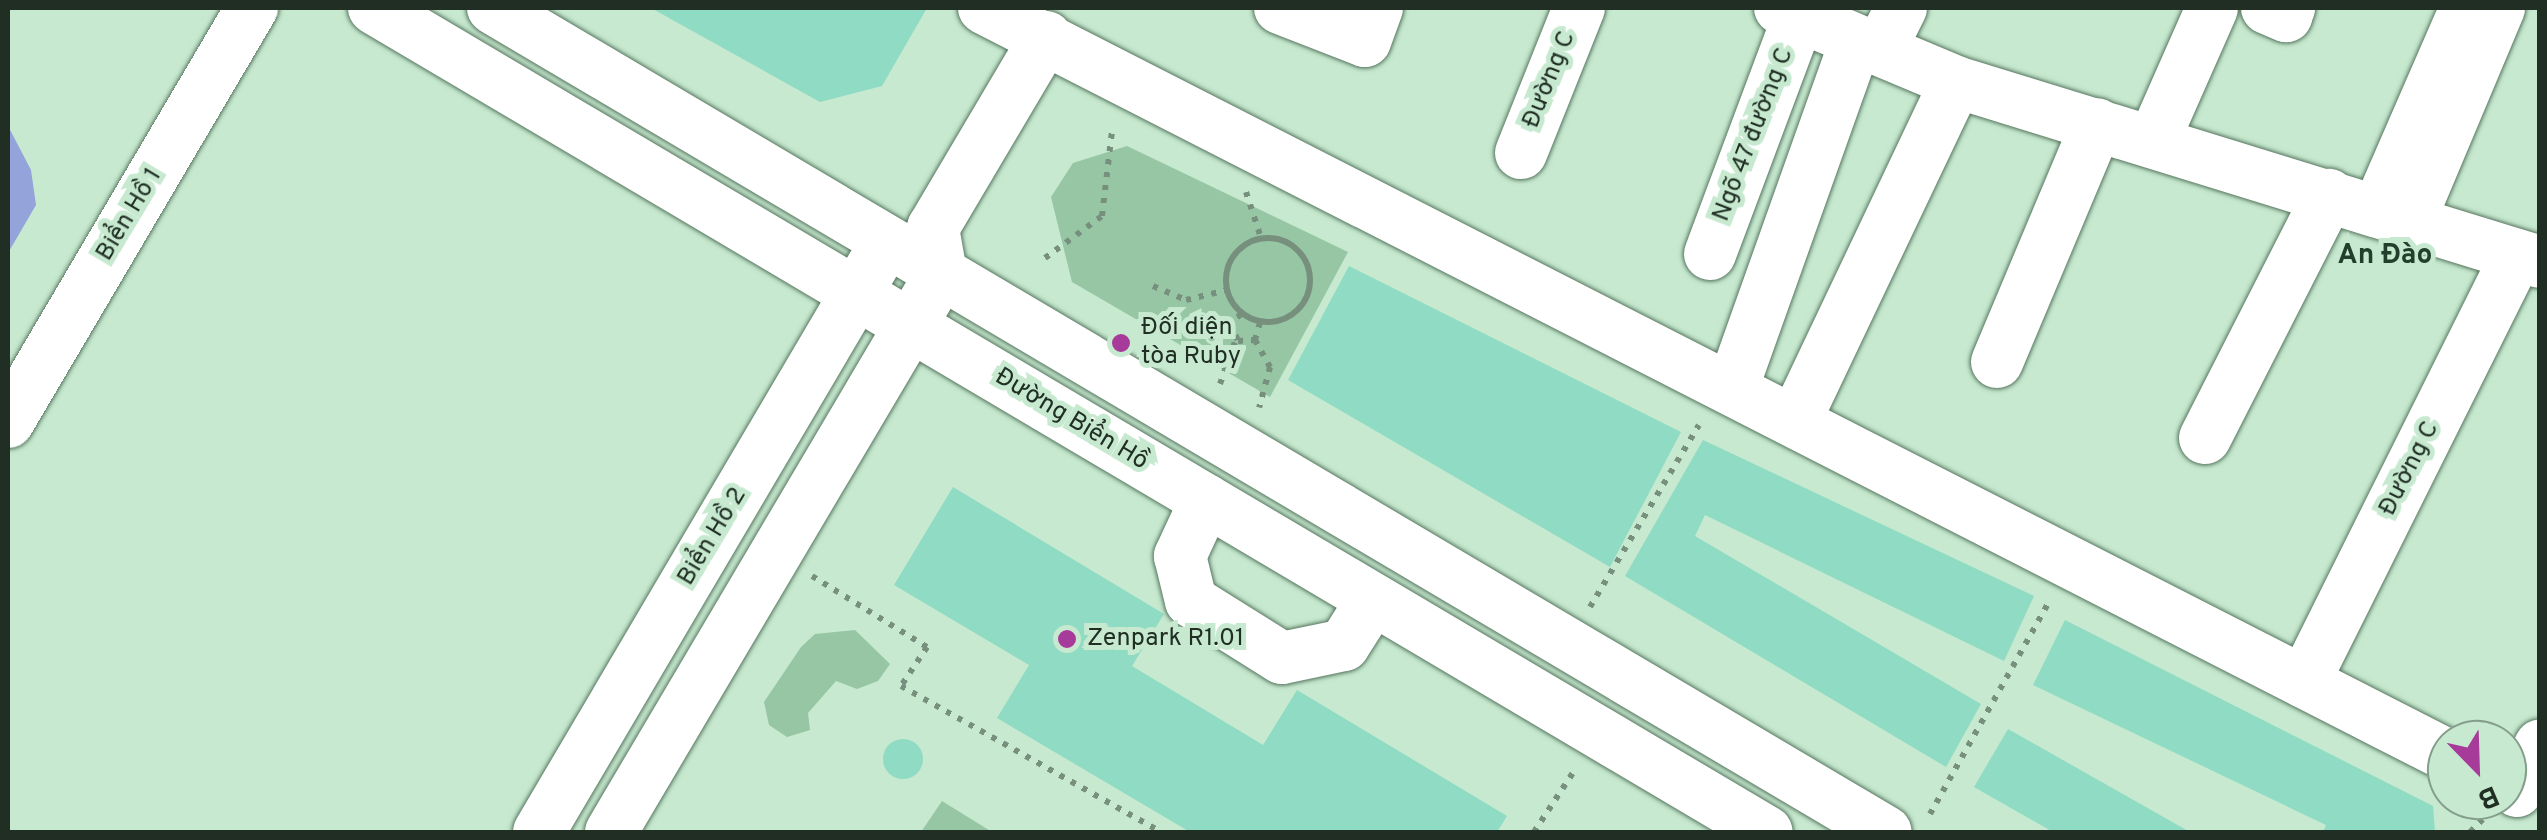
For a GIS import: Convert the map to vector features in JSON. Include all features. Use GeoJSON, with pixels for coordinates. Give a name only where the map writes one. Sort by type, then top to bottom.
{"type":"FeatureCollection","features":[{"type":"Feature","properties":{"kind":"street","name":"Biển Hồ 1"},"geometry":{"type":"LineString","coordinates":[[8,422],[252,8]]}},
{"type":"Feature","properties":{"kind":"street","name":"Đường Biển Hồ"},"geometry":{"type":"LineString","coordinates":[[374,8],[1768,832]]}},
{"type":"Feature","properties":{"kind":"street"},"geometry":{"type":"LineString","coordinates":[[493,8],[920,247],[1908,823]]}},
{"type":"Feature","properties":{"kind":"street"},"geometry":{"type":"LineString","coordinates":[[984,8],[1046,37],[1719,400],[1795,421],[2427,746]]}},
{"type":"Feature","properties":{"kind":"street"},"geometry":{"type":"LineString","coordinates":[[1280,8],[1365,41],[1378,8]]}},
{"type":"Feature","properties":{"kind":"street","name":"Đường C"},"geometry":{"type":"LineString","coordinates":[[1521,153],[1580,8]]}},
{"type":"Feature","properties":{"kind":"street"},"geometry":{"type":"LineString","coordinates":[[2153,142],[2212,8]]}},
{"type":"Feature","properties":{"kind":"street"},"geometry":{"type":"LineString","coordinates":[[2266,8],[2286,16],[2289,8]]}},
{"type":"Feature","properties":{"kind":"street"},"geometry":{"type":"LineString","coordinates":[[2394,215],[2466,8]]}},
{"type":"Feature","properties":{"kind":"street"},"geometry":{"type":"LineString","coordinates":[[2394,215],[2500,8],[2540,20]]}},
{"type":"Feature","properties":{"kind":"street","name":"Đường C"},"geometry":{"type":"LineString","coordinates":[[1789,12],[1879,32],[1956,82],[2531,253],[2304,682]]}},
{"type":"Feature","properties":{"kind":"street","name":"Ngõ 47 đường C"},"geometry":{"type":"LineString","coordinates":[[1710,254],[1789,12]]}},
{"type":"Feature","properties":{"kind":"street"},"geometry":{"type":"LineString","coordinates":[[1719,400],[1879,32]]}},
{"type":"Feature","properties":{"kind":"street"},"geometry":{"type":"LineString","coordinates":[[611,832],[910,325],[920,247],[1046,37]]}},
{"type":"Feature","properties":{"kind":"street"},"geometry":{"type":"LineString","coordinates":[[1795,421],[1956,82]]}},
{"type":"Feature","properties":{"kind":"street"},"geometry":{"type":"LineString","coordinates":[[1996,362],[2097,124]]}},
{"type":"Feature","properties":{"kind":"street"},"geometry":{"type":"LineString","coordinates":[[2206,438],[2329,195]]}},
{"type":"Feature","properties":{"kind":"street","name":"Biển Hồ 2"},"geometry":{"type":"LineString","coordinates":[[538,832],[857,293],[920,247]]}},
{"type":"Feature","properties":{"kind":"street"},"geometry":{"type":"LineString","coordinates":[[1206,500],[1180,556],[1191,600],[1282,658],[1344,645],[1373,599]]}},
{"type":"Feature","properties":{"kind":"path"},"geometry":{"type":"LineString","coordinates":[[1045,258],[1102,216],[1112,130]]}},
{"type":"Feature","properties":{"kind":"path"},"geometry":{"type":"LineString","coordinates":[[1244,189],[1261,238]]}},
{"type":"Feature","properties":{"kind":"path"},"geometry":{"type":"LineString","coordinates":[[1261,238],[1294,245],[1312,282],[1290,316],[1260,323],[1242,313],[1227,290],[1231,258],[1261,238]]}},
{"type":"Feature","properties":{"kind":"path"},"geometry":{"type":"LineString","coordinates":[[1153,286],[1186,300],[1227,290]]}},
{"type":"Feature","properties":{"kind":"path"},"geometry":{"type":"LineString","coordinates":[[1224,396],[1220,372],[1236,340],[1232,324],[1242,313]]}},
{"type":"Feature","properties":{"kind":"path"},"geometry":{"type":"LineString","coordinates":[[1256,415],[1270,367],[1255,340],[1260,323]]}},
{"type":"Feature","properties":{"kind":"path"},"geometry":{"type":"LineString","coordinates":[[1236,340],[1255,340]]}},
{"type":"Feature","properties":{"kind":"path"},"geometry":{"type":"LineString","coordinates":[[1587,612],[1719,400]]}},
{"type":"Feature","properties":{"kind":"path"},"geometry":{"type":"LineString","coordinates":[[811,575],[926,647],[901,686],[1161,832]]}},
{"type":"Feature","properties":{"kind":"path"},"geometry":{"type":"LineString","coordinates":[[1908,823],[2058,586]]}},
{"type":"Feature","properties":{"kind":"path"},"geometry":{"type":"LineString","coordinates":[[1534,832],[1578,764]]}},
{"type":"Feature","properties":{"kind":"green space"},"geometry":{"type":"Polygon","coordinates":[[[1127,146],[1348,252],[1270,397],[1072,282],[1051,197],[1073,163],[1127,146]]]}},
{"type":"Feature","properties":{"kind":"green space"},"geometry":{"type":"Polygon","coordinates":[[[855,630],[890,664],[878,681],[857,689],[836,681],[808,713],[810,730],[787,737],[769,725],[764,702],[801,647],[815,634],[855,630]]]}},
{"type":"Feature","properties":{"kind":"green space"},"geometry":{"type":"Polygon","coordinates":[[[942,801],[992,832],[921,832],[942,801]]]}},
{"type":"Feature","properties":{"kind":"water"},"geometry":{"type":"Polygon","coordinates":[[[8,126],[31,170],[36,205],[8,253],[8,126]]]}},
{"type":"Feature","properties":{"kind":"building"},"geometry":{"type":"Polygon","coordinates":[[[651,8],[927,8],[882,86],[820,102],[651,8]]]}},
{"type":"Feature","properties":{"kind":"building"},"geometry":{"type":"Polygon","coordinates":[[[1349,266],[1681,432],[1610,567],[1288,380],[1349,266]]]}},
{"type":"Feature","properties":{"kind":"building"},"geometry":{"type":"Polygon","coordinates":[[[1703,440],[2034,596],[2004,661],[1705,515],[1695,536],[1981,704],[1946,767],[1625,576],[1703,440]]]}},
{"type":"Feature","properties":{"kind":"building","name":"Zenpark R1.01"},"geometry":{"type":"Polygon","coordinates":[[[953,487],[1164,614],[1132,666],[1263,745],[1297,690],[1507,816],[1497,832],[1190,832],[997,718],[1029,665],[894,585],[953,487]]]}},
{"type":"Feature","properties":{"kind":"building"},"geometry":{"type":"Polygon","coordinates":[[[2065,620],[2427,803],[2427,820],[2434,820],[2435,832],[2323,832],[2326,825],[2033,685],[2065,620]]]}},
{"type":"Feature","properties":{"kind":"building"},"geometry":{"type":"Polygon","coordinates":[[[2008,729],[2190,832],[2053,832],[1974,787],[2008,729]]]}},
{"type":"Feature","properties":{"kind":"building"},"geometry":{"type":"Polygon","coordinates":[[[903,739],[917,745],[923,759],[917,773],[903,779],[889,773],[883,759],[889,745],[903,739]]]}},
{"type":"Feature","properties":{"kind":"place","name":"Đối diện tòa Ruby"},"geometry":{"type":"Point","coordinates":[1121,343]}},
{"type":"Feature","properties":{"kind":"place","name":"Zenpark R1.01"},"geometry":{"type":"Point","coordinates":[1067,639]}},
{"type":"Feature","properties":{"kind":"district","name":"An Đào"},"geometry":{"type":"Point","coordinates":[2385,256]}}]}
